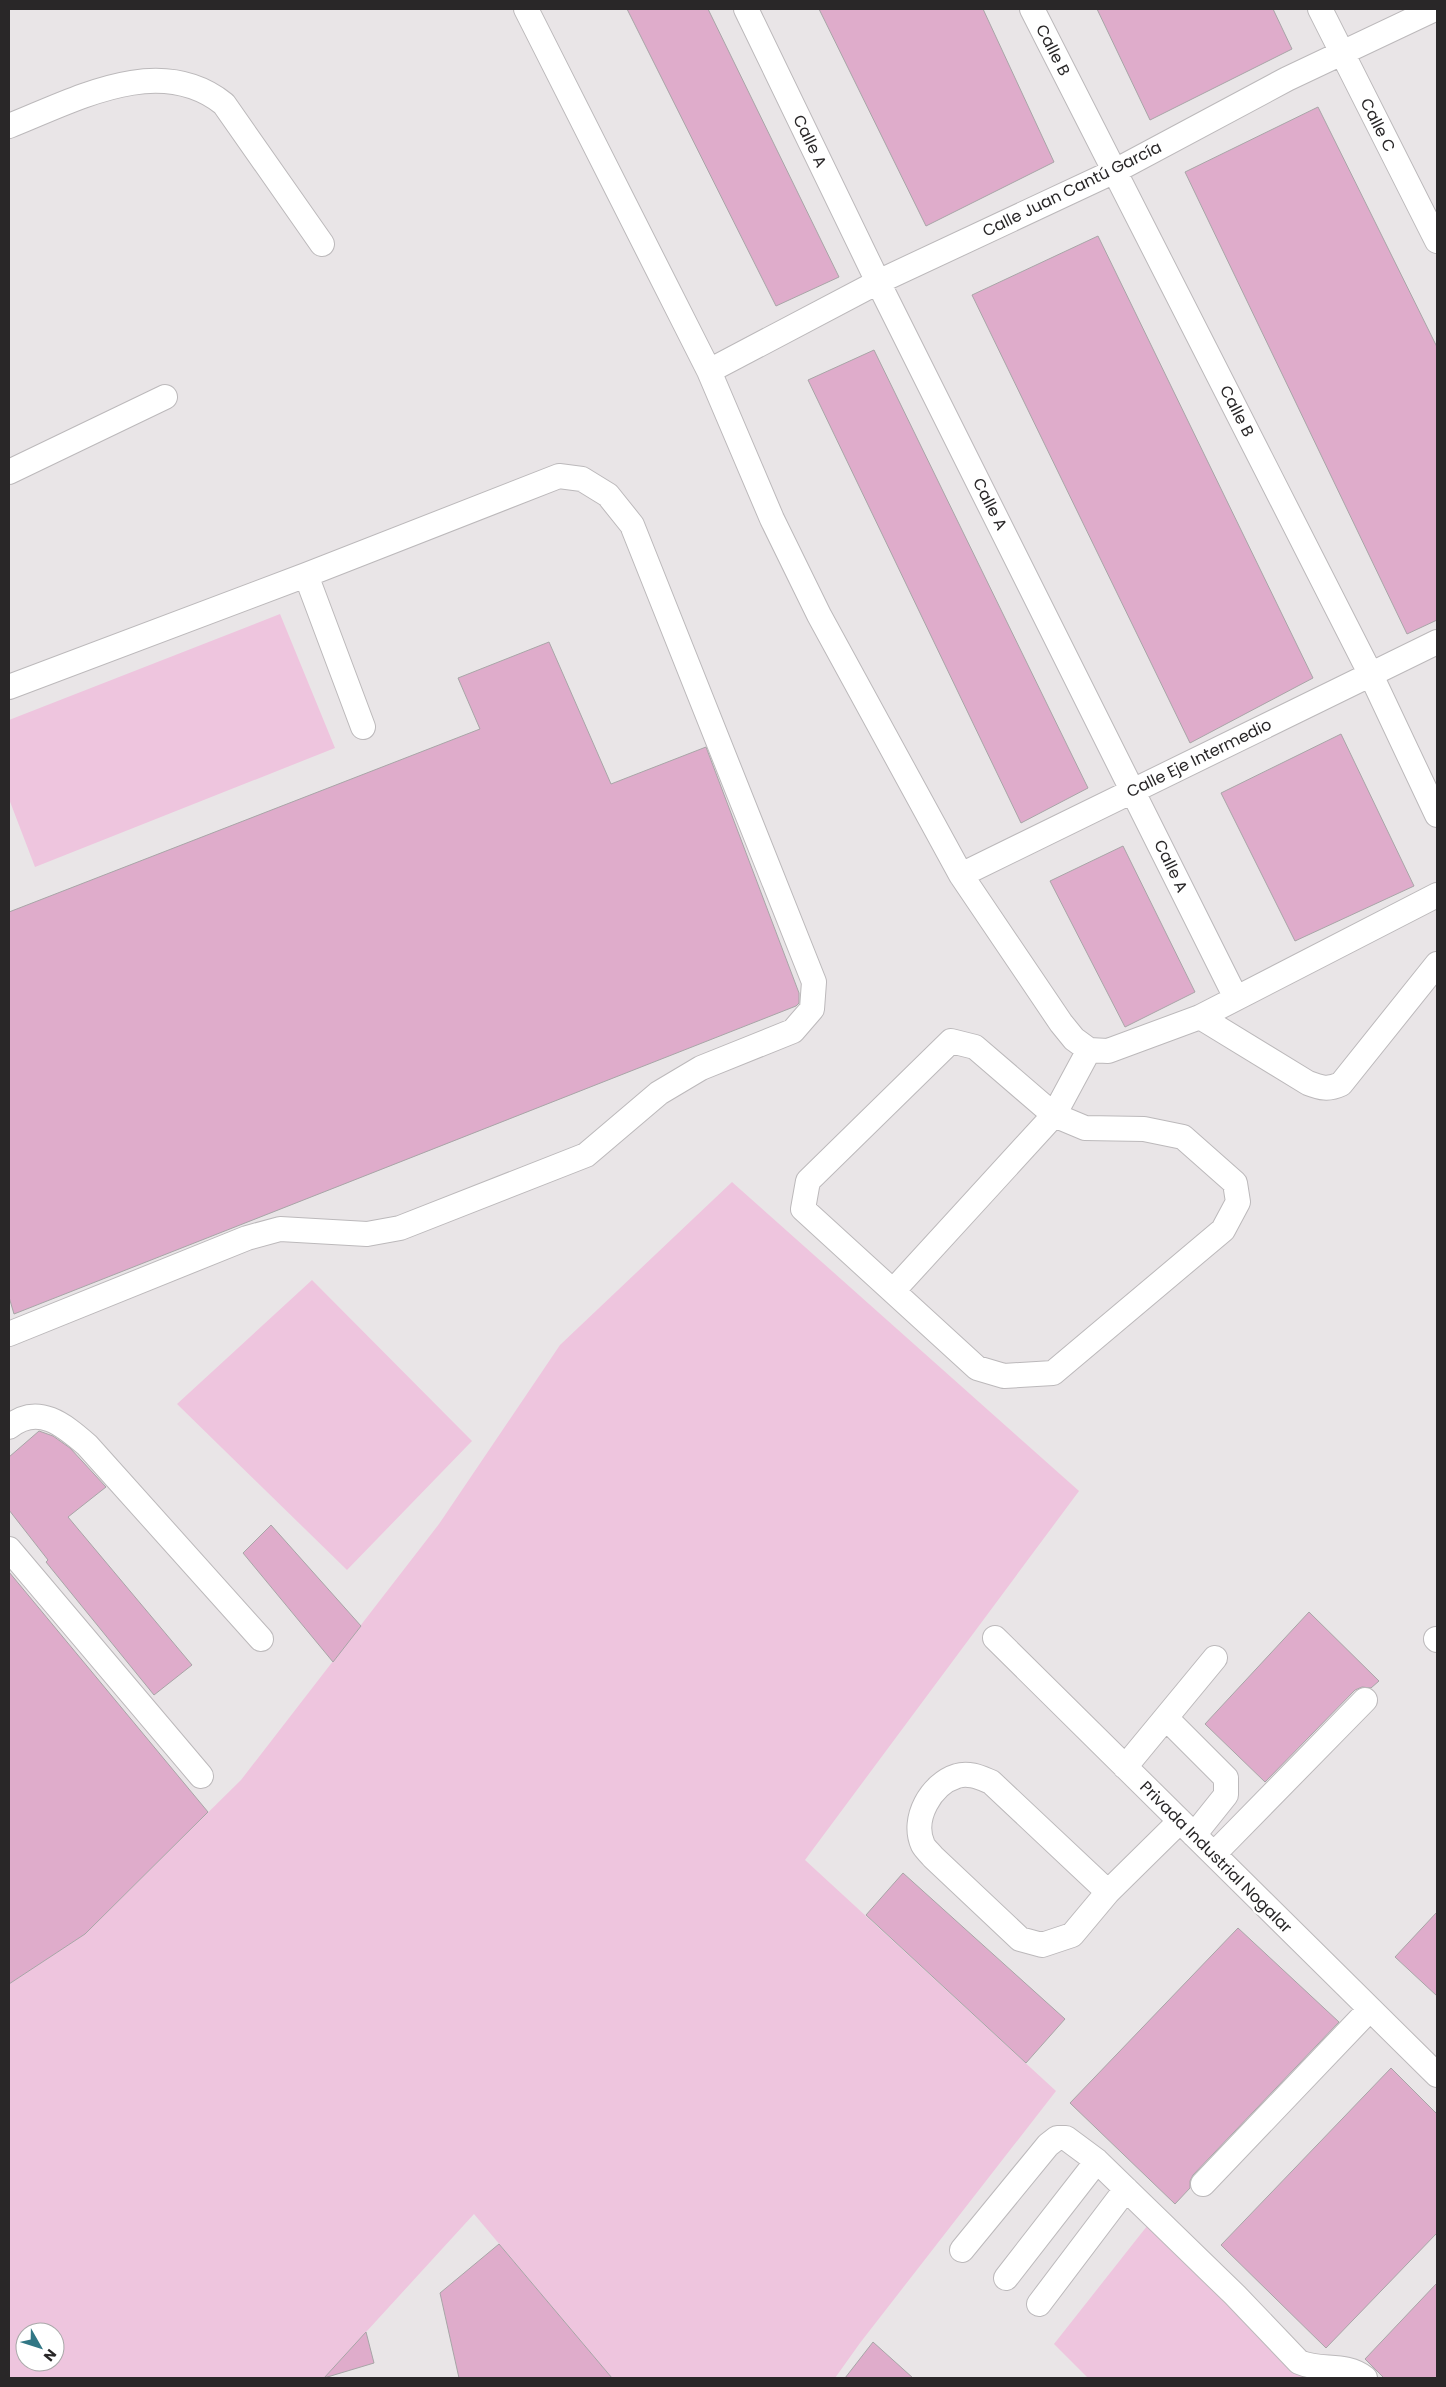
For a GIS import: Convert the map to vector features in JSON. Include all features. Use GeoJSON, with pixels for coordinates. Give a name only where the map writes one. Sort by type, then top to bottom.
{"type":"FeatureCollection","features":[{"type":"Feature","properties":{"kind":"lane"},"geometry":{"type":"LineString","coordinates":[[526,9],[709,371],[772,519],[819,615],[961,875],[1060,1023],[1074,1039],[1089,1050],[1108,1051],[1200,1017],[1437,895]]}},
{"type":"Feature","properties":{"kind":"lane","name":"Calle A"},"geometry":{"type":"LineString","coordinates":[[746,9],[878,282],[1134,790],[1236,998]]}},
{"type":"Feature","properties":{"kind":"lane","name":"Calle B"},"geometry":{"type":"LineString","coordinates":[[1032,9],[1371,675],[1437,816]]}},
{"type":"Feature","properties":{"kind":"lane","name":"Calle C"},"geometry":{"type":"LineString","coordinates":[[1320,9],[1437,240]]}},
{"type":"Feature","properties":{"kind":"lane","name":"Calle Juan Cantú García"},"geometry":{"type":"LineString","coordinates":[[709,371],[878,282],[1115,171],[1341,52],[1435,9]]}},
{"type":"Feature","properties":{"kind":"lane"},"geometry":{"type":"LineString","coordinates":[[9,126],[96,92],[142,80],[173,80],[196,86],[224,104],[322,244]]}},
{"type":"Feature","properties":{"kind":"lane"},"geometry":{"type":"LineString","coordinates":[[9,472],[165,397]]}},
{"type":"Feature","properties":{"kind":"lane"},"geometry":{"type":"LineString","coordinates":[[9,687],[306,576],[559,476],[582,479],[608,495],[632,525],[814,982],[812,1009],[792,1031],[701,1068],[659,1093],[586,1155],[400,1228],[367,1234],[280,1229],[247,1238],[9,1334]]}},
{"type":"Feature","properties":{"kind":"lane"},"geometry":{"type":"LineString","coordinates":[[306,576],[363,727]]}},
{"type":"Feature","properties":{"kind":"lane","name":"Calle Eje Intermedio"},"geometry":{"type":"LineString","coordinates":[[961,875],[1437,642]]}},
{"type":"Feature","properties":{"kind":"lane"},"geometry":{"type":"LineString","coordinates":[[1200,1017],[1308,1083],[1322,1088],[1332,1088],[1342,1084],[1437,964]]}},
{"type":"Feature","properties":{"kind":"lane"},"geometry":{"type":"LineString","coordinates":[[951,1041],[975,1047],[1054,1115],[1085,1128],[1144,1129],[1183,1137],[1235,1183],[1238,1202],[1223,1230],[1053,1373],[1004,1376],[977,1368],[804,1210],[808,1181],[951,1041]]}},
{"type":"Feature","properties":{"kind":"lane"},"geometry":{"type":"LineString","coordinates":[[893,1291],[1054,1115],[1089,1050]]}},
{"type":"Feature","properties":{"kind":"lane"},"geometry":{"type":"LineString","coordinates":[[9,1427],[27,1418],[44,1417],[60,1422],[70,1430],[87,1445],[261,1639]]}},
{"type":"Feature","properties":{"kind":"lane"},"geometry":{"type":"LineString","coordinates":[[9,1549],[202,1776]]}},
{"type":"Feature","properties":{"kind":"lane","name":"Privada Industrial Nogalar"},"geometry":{"type":"LineString","coordinates":[[995,1638],[1437,2075]]}},
{"type":"Feature","properties":{"kind":"lane"},"geometry":{"type":"LineString","coordinates":[[1125,1767],[1215,1658]]}},
{"type":"Feature","properties":{"kind":"lane"},"geometry":{"type":"LineString","coordinates":[[1214,1854],[1365,1700]]}},
{"type":"Feature","properties":{"kind":"lane"},"geometry":{"type":"LineString","coordinates":[[1108,1892],[991,1782],[975,1776],[959,1775],[943,1782],[924,1804],[919,1825],[923,1845],[933,1857],[1020,1939],[1042,1945],[1072,1935],[1108,1892],[1226,1795],[1226,1778],[1166,1718]]}},
{"type":"Feature","properties":{"kind":"lane"},"geometry":{"type":"LineString","coordinates":[[1203,2184],[1370,2009]]}},
{"type":"Feature","properties":{"kind":"lane"},"geometry":{"type":"LineString","coordinates":[[962,2250],[1048,2145],[1057,2138],[1066,2138],[1076,2143],[1097,2161],[1236,2295],[1299,2362],[1311,2367],[1347,2369],[1365,2378]]}},
{"type":"Feature","properties":{"kind":"lane"},"geometry":{"type":"LineString","coordinates":[[1006,2278],[1097,2161]]}},
{"type":"Feature","properties":{"kind":"lane"},"geometry":{"type":"LineString","coordinates":[[1039,2304],[1126,2189]]}},
{"type":"Feature","properties":{"kind":"shaded area"},"geometry":{"type":"Polygon","coordinates":[[[280,614],[335,748],[35,867],[9,799],[9,720],[280,614]]]}},
{"type":"Feature","properties":{"kind":"shaded area"},"geometry":{"type":"Polygon","coordinates":[[[732,1182],[1079,1491],[805,1860],[1056,2091],[860,2343],[835,2378],[612,2378],[474,2214],[324,2378],[9,2378],[9,1984],[85,1934],[241,1780],[439,1524],[560,1345],[732,1182]]]}},
{"type":"Feature","properties":{"kind":"shaded area"},"geometry":{"type":"Polygon","coordinates":[[[312,1280],[472,1441],[347,1570],[177,1404],[312,1280]]]}},
{"type":"Feature","properties":{"kind":"shaded area"},"geometry":{"type":"Polygon","coordinates":[[[1151,2221],[1307,2378],[1088,2378],[1054,2344],[1151,2221]]]}},
{"type":"Feature","properties":{"kind":"building"},"geometry":{"type":"Polygon","coordinates":[[[627,9],[708,9],[839,277],[776,306],[627,9]]]}},
{"type":"Feature","properties":{"kind":"building"},"geometry":{"type":"Polygon","coordinates":[[[819,9],[983,9],[1054,162],[926,226],[819,9]]]}},
{"type":"Feature","properties":{"kind":"building"},"geometry":{"type":"Polygon","coordinates":[[[1097,9],[1273,9],[1292,49],[1150,120],[1097,9]]]}},
{"type":"Feature","properties":{"kind":"building"},"geometry":{"type":"Polygon","coordinates":[[[1318,107],[1437,347],[1437,620],[1407,634],[1185,172],[1318,107]]]}},
{"type":"Feature","properties":{"kind":"building"},"geometry":{"type":"Polygon","coordinates":[[[1098,236],[1313,678],[1190,743],[972,295],[1098,236]]]}},
{"type":"Feature","properties":{"kind":"building"},"geometry":{"type":"Polygon","coordinates":[[[874,350],[1088,788],[1021,823],[808,380],[874,350]]]}},
{"type":"Feature","properties":{"kind":"building"},"geometry":{"type":"Polygon","coordinates":[[[549,642],[611,784],[706,747],[799,993],[799,1003],[796,1006],[14,1314],[9,1297],[9,912],[480,729],[458,678],[549,642]]]}},
{"type":"Feature","properties":{"kind":"building"},"geometry":{"type":"Polygon","coordinates":[[[1341,734],[1414,886],[1295,941],[1221,793],[1341,734]]]}},
{"type":"Feature","properties":{"kind":"building"},"geometry":{"type":"Polygon","coordinates":[[[1123,846],[1195,992],[1125,1027],[1050,881],[1123,846]]]}},
{"type":"Feature","properties":{"kind":"building"},"geometry":{"type":"Polygon","coordinates":[[[39,1431],[53,1436],[70,1448],[106,1487],[68,1517],[192,1665],[154,1695],[46,1562],[48,1560],[9,1510],[9,1457],[39,1431]]]}},
{"type":"Feature","properties":{"kind":"building"},"geometry":{"type":"Polygon","coordinates":[[[271,1525],[361,1626],[333,1662],[243,1553],[271,1525]]]}},
{"type":"Feature","properties":{"kind":"building"},"geometry":{"type":"Polygon","coordinates":[[[9,1572],[208,1812],[85,1934],[9,1984],[9,1572]]]}},
{"type":"Feature","properties":{"kind":"building"},"geometry":{"type":"Polygon","coordinates":[[[1309,1612],[1379,1681],[1371,1688],[1362,1687],[1355,1690],[1265,1782],[1205,1724],[1309,1612]]]}},
{"type":"Feature","properties":{"kind":"building"},"geometry":{"type":"Polygon","coordinates":[[[903,1873],[1065,2019],[1026,2063],[866,1915],[903,1873]]]}},
{"type":"Feature","properties":{"kind":"building"},"geometry":{"type":"Polygon","coordinates":[[[1437,1912],[1437,1996],[1395,1957],[1437,1912]]]}},
{"type":"Feature","properties":{"kind":"building"},"geometry":{"type":"Polygon","coordinates":[[[1238,1928],[1339,2022],[1193,2175],[1190,2181],[1190,2188],[1175,2204],[1070,2103],[1238,1928]]]}},
{"type":"Feature","properties":{"kind":"building"},"geometry":{"type":"Polygon","coordinates":[[[1391,2068],[1437,2114],[1437,2233],[1326,2348],[1221,2245],[1391,2068]]]}},
{"type":"Feature","properties":{"kind":"building"},"geometry":{"type":"Polygon","coordinates":[[[499,2244],[612,2378],[459,2378],[440,2293],[499,2244]]]}},
{"type":"Feature","properties":{"kind":"building"},"geometry":{"type":"Polygon","coordinates":[[[1437,2283],[1437,2378],[1384,2378],[1365,2359],[1437,2283]]]}},
{"type":"Feature","properties":{"kind":"building"},"geometry":{"type":"Polygon","coordinates":[[[366,2332],[374,2363],[324,2378],[366,2332]]]}},
{"type":"Feature","properties":{"kind":"building"},"geometry":{"type":"Polygon","coordinates":[[[873,2342],[913,2378],[845,2378],[873,2342]]]}}]}
